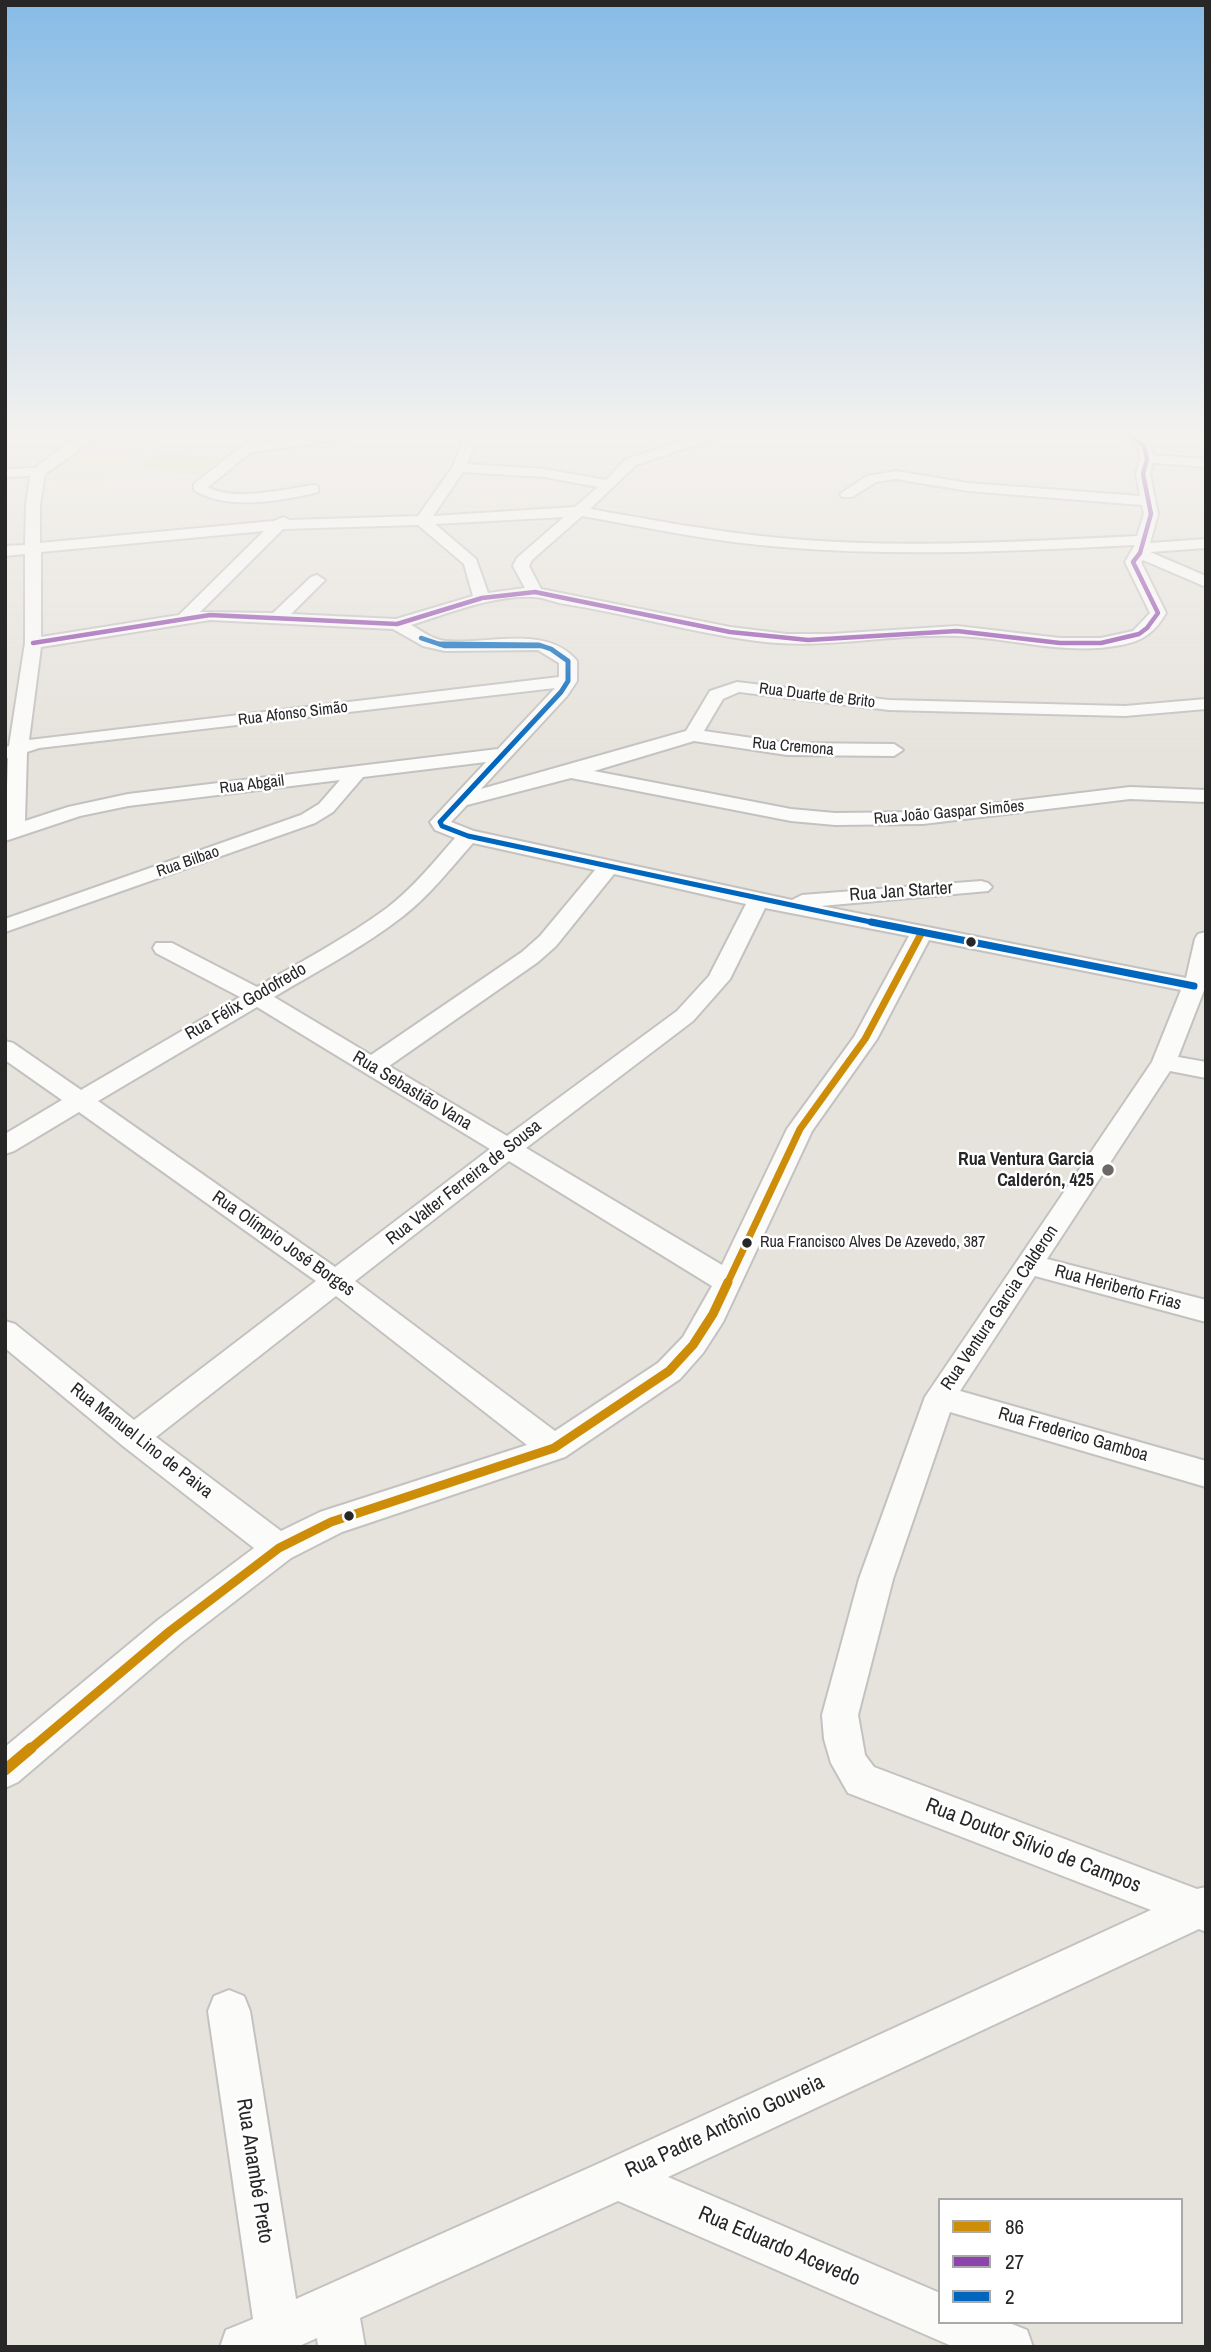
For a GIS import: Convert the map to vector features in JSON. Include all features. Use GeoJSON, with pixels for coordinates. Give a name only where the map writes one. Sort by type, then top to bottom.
{"type":"FeatureCollection","features":[{"type":"Feature","properties":{"kind":"street"},"geometry":{"type":"LineString","coordinates":[[10,833],[11,751],[22,667],[33,643],[35,540]]}},
{"type":"Feature","properties":{"kind":"street"},"geometry":{"type":"LineString","coordinates":[[5,551],[129,540]]}},
{"type":"Feature","properties":{"kind":"street"},"geometry":{"type":"LineString","coordinates":[[185,618],[263,540]]}},
{"type":"Feature","properties":{"kind":"street"},"geometry":{"type":"LineString","coordinates":[[444,540],[471,562],[482,598]]}},
{"type":"Feature","properties":{"kind":"street"},"geometry":{"type":"LineString","coordinates":[[535,592],[521,566],[525,558],[546,540]]}},
{"type":"Feature","properties":{"kind":"street"},"geometry":{"type":"LineString","coordinates":[[759,540],[872,547],[1141,547],[1206,543]]}},
{"type":"Feature","properties":{"kind":"street"},"geometry":{"type":"LineString","coordinates":[[33,643],[210,615],[397,624],[482,598],[535,592],[786,639],[835,639],[956,631],[1093,643],[1137,636],[1151,626],[1158,613],[1133,562],[1143,540]]}},
{"type":"Feature","properties":{"kind":"street"},"geometry":{"type":"LineString","coordinates":[[1141,547],[1206,582]]}},
{"type":"Feature","properties":{"kind":"street"},"geometry":{"type":"LineString","coordinates":[[276,619],[317,580]]}},
{"type":"Feature","properties":{"kind":"street"},"geometry":{"type":"LineString","coordinates":[[397,624],[429,642],[445,646],[525,645],[551,649],[568,661],[568,681],[440,822],[442,826],[468,836],[608,868],[922,932],[1200,972]]}},
{"type":"Feature","properties":{"kind":"street","name":"Rua Afonso Simão"},"geometry":{"type":"LineString","coordinates":[[11,751],[37,743],[568,681]]}},
{"type":"Feature","properties":{"kind":"street","name":"Rua Duarte de Brito"},"geometry":{"type":"LineString","coordinates":[[694,736],[716,695],[737,687],[889,705],[1125,711],[1206,704]]}},
{"type":"Feature","properties":{"kind":"street"},"geometry":{"type":"LineString","coordinates":[[462,800],[694,736]]}},
{"type":"Feature","properties":{"kind":"street","name":"Rua Cremona"},"geometry":{"type":"LineString","coordinates":[[694,736],[788,749],[894,750]]}},
{"type":"Feature","properties":{"kind":"street","name":"Rua Abgail"},"geometry":{"type":"LineString","coordinates":[[10,833],[75,811],[128,800],[502,754]]}},
{"type":"Feature","properties":{"kind":"street","name":"Rua João Gaspar Simões"},"geometry":{"type":"LineString","coordinates":[[569,772],[791,815],[861,820],[922,818],[1130,793],[1206,796]]}},
{"type":"Feature","properties":{"kind":"street","name":"Rua Bilbao"},"geometry":{"type":"LineString","coordinates":[[5,926],[308,819],[326,808],[356,774]]}},
{"type":"Feature","properties":{"kind":"street","name":"Rua Félix Godofredo"},"geometry":{"type":"LineString","coordinates":[[5,1145],[351,942],[395,912],[423,887],[468,836]]}},
{"type":"Feature","properties":{"kind":"street"},"geometry":{"type":"LineString","coordinates":[[372,1066],[530,957],[548,941],[608,868]]}},
{"type":"Feature","properties":{"kind":"street","name":"Rua Jan Starter"},"geometry":{"type":"LineString","coordinates":[[769,902],[981,887]]}},
{"type":"Feature","properties":{"kind":"street","name":"Rua Valter Ferreira de Sousa"},"geometry":{"type":"LineString","coordinates":[[134,1437],[507,1149],[685,1017],[719,979],[769,902]]}},
{"type":"Feature","properties":{"kind":"street"},"geometry":{"type":"LineString","coordinates":[[5,1770],[170,1630],[279,1548],[331,1522],[484,1474],[554,1448],[669,1371],[693,1345],[728,1282],[800,1129],[865,1039],[922,932]]}},
{"type":"Feature","properties":{"kind":"street","name":"Rua Ventura Garcia Calderon"},"geometry":{"type":"LineString","coordinates":[[860,1780],[849,1763],[842,1739],[840,1715],[876,1579],[940,1397],[1164,1062],[1200,972],[1206,939]]}},
{"type":"Feature","properties":{"kind":"street","name":"Rua Sebastião Vana"},"geometry":{"type":"LineString","coordinates":[[164,948],[256,996],[728,1282]]}},
{"type":"Feature","properties":{"kind":"street","name":"Rua Olímpio José Borges"},"geometry":{"type":"LineString","coordinates":[[5,1048],[337,1282],[554,1448]]}},
{"type":"Feature","properties":{"kind":"street"},"geometry":{"type":"LineString","coordinates":[[1164,1062],[1206,1070]]}},
{"type":"Feature","properties":{"kind":"street","name":"Rua Heriberto Frias"},"geometry":{"type":"LineString","coordinates":[[1030,1265],[1206,1311]]}},
{"type":"Feature","properties":{"kind":"street","name":"Rua Manuel Lino de Paiva"},"geometry":{"type":"LineString","coordinates":[[5,1332],[134,1437],[279,1548]]}},
{"type":"Feature","properties":{"kind":"street","name":"Rua Frederico Gamboa"},"geometry":{"type":"LineString","coordinates":[[940,1397],[1206,1474]]}},
{"type":"Feature","properties":{"kind":"street","name":"Rua Doutor Sílvio de Campos"},"geometry":{"type":"LineString","coordinates":[[860,1780],[1203,1909]]}},
{"type":"Feature","properties":{"kind":"street","name":"Rua Padre Antônio Gouveia"},"geometry":{"type":"LineString","coordinates":[[261,2339],[338,2325],[618,2178],[1203,1909]]}},
{"type":"Feature","properties":{"kind":"street","name":"Rua Anambé Preto"},"geometry":{"type":"LineString","coordinates":[[229,2011],[261,2339]]}},
{"type":"Feature","properties":{"kind":"street","name":"Rua Eduardo Acevedo"},"geometry":{"type":"LineString","coordinates":[[618,2178],[938,2316]]}},
{"type":"Feature","properties":{"kind":"street"},"geometry":{"type":"LineString","coordinates":[[956,2324],[1010,2347]]}},
{"type":"Feature","properties":{"kind":"transit line","name":"27"},"geometry":{"type":"LineString","coordinates":[[33,643],[210,615],[397,624],[482,598],[535,592],[730,632],[787,639],[957,631],[1060,643],[1101,643],[1134,636],[1151,624],[1158,613],[1133,562],[1140,553],[1144,540]]}},
{"type":"Feature","properties":{"kind":"transit line","name":"2"},"geometry":{"type":"LineString","coordinates":[[421,638],[445,646],[539,645],[551,649],[568,661],[568,681],[561,692],[440,822],[442,826],[468,836],[758,900],[1194,986]]}},
{"type":"Feature","properties":{"kind":"transit line","name":"86"},"geometry":{"type":"LineString","coordinates":[[5,1770],[170,1631],[279,1548],[331,1522],[554,1448],[669,1371],[693,1345],[713,1314],[800,1129],[865,1039],[922,932]]}},
{"type":"Feature","properties":{"kind":"place","name":"Rua Ventura Garcia Calderón, 425"},"geometry":{"type":"Point","coordinates":[1108,1170]}},
{"type":"Feature","properties":{"kind":"place","name":"Rua Francisco Alves De Azevedo, 387"},"geometry":{"type":"Point","coordinates":[747,1243]}}]}
